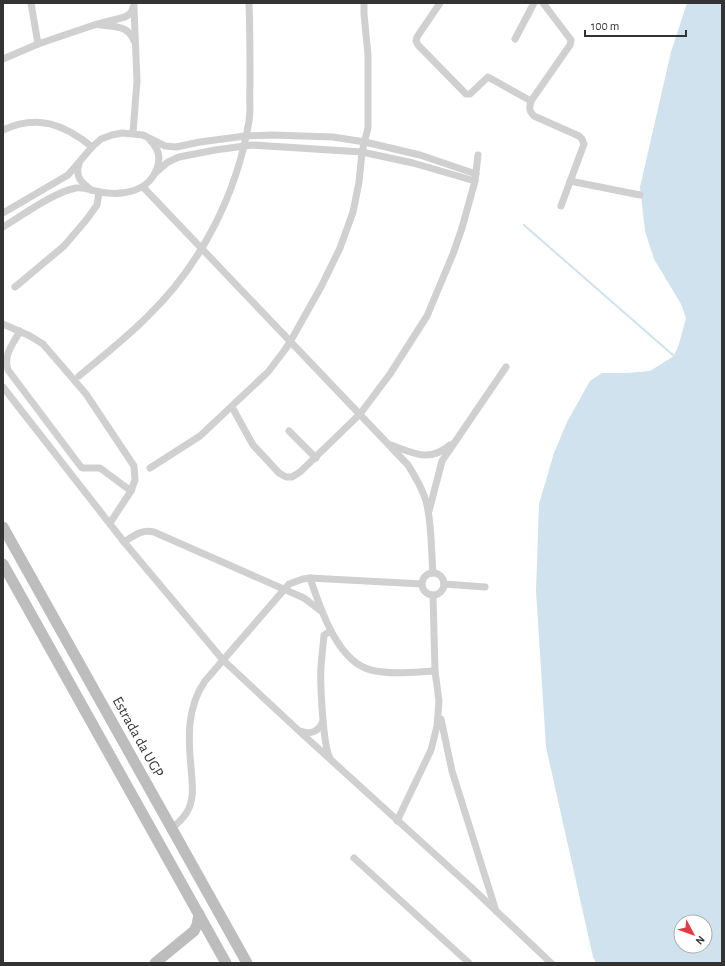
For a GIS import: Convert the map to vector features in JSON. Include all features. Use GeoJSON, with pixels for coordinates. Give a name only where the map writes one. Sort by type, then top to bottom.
{"type":"FeatureCollection","features":[{"type":"Feature","properties":{"kind":"main road","name":"Estrada da UGP"},"geometry":{"type":"LineString","coordinates":[[3,527],[247,963]]}},
{"type":"Feature","properties":{"kind":"main road"},"geometry":{"type":"LineString","coordinates":[[3,564],[226,963]]}},
{"type":"Feature","properties":{"kind":"main road"},"geometry":{"type":"LineString","coordinates":[[155,963],[189,936],[197,926],[199,914]]}},
{"type":"Feature","properties":{"kind":"main road"},"geometry":{"type":"LineString","coordinates":[[189,936],[201,932],[207,933],[212,938]]}},
{"type":"Feature","properties":{"kind":"street"},"geometry":{"type":"LineString","coordinates":[[31,3],[38,44]]}},
{"type":"Feature","properties":{"kind":"street"},"geometry":{"type":"LineString","coordinates":[[79,376],[153,311],[177,283],[194,261],[212,230],[228,196],[235,179],[249,120],[251,55],[249,3]]}},
{"type":"Feature","properties":{"kind":"street"},"geometry":{"type":"LineString","coordinates":[[150,468],[200,436],[268,372],[290,342],[321,287],[340,248],[353,212],[359,182],[362,152],[368,128],[368,69],[364,3]]}},
{"type":"Feature","properties":{"kind":"street"},"geometry":{"type":"LineString","coordinates":[[440,3],[417,37],[416,42],[418,45],[466,94],[470,94],[484,79],[488,77],[531,101]]}},
{"type":"Feature","properties":{"kind":"street"},"geometry":{"type":"LineString","coordinates":[[515,39],[534,3]]}},
{"type":"Feature","properties":{"kind":"street"},"geometry":{"type":"LineString","coordinates":[[543,3],[571,40],[570,45],[531,101],[529,108],[530,112],[534,116],[579,136],[584,144],[561,206]]}},
{"type":"Feature","properties":{"kind":"street"},"geometry":{"type":"LineString","coordinates":[[3,59],[38,44],[94,25],[125,17],[131,13],[134,4]]}},
{"type":"Feature","properties":{"kind":"street"},"geometry":{"type":"LineString","coordinates":[[133,133],[137,81],[134,4]]}},
{"type":"Feature","properties":{"kind":"street"},"geometry":{"type":"LineString","coordinates":[[94,25],[126,29],[132,34],[136,47]]}},
{"type":"Feature","properties":{"kind":"street"},"geometry":{"type":"LineString","coordinates":[[3,130],[32,122],[49,123],[65,128],[80,137],[92,147]]}},
{"type":"Feature","properties":{"kind":"street"},"geometry":{"type":"LineString","coordinates":[[3,213],[64,178],[92,147],[102,139],[122,133],[133,133],[165,146],[176,147],[200,142],[246,136],[272,135],[326,137],[365,142],[420,155],[476,174]]}},
{"type":"Feature","properties":{"kind":"street"},"geometry":{"type":"LineString","coordinates":[[3,227],[62,194],[76,188],[99,192],[118,193],[132,191],[143,186],[151,180],[159,161],[155,145],[147,138]]}},
{"type":"Feature","properties":{"kind":"street"},"geometry":{"type":"LineString","coordinates":[[155,173],[168,162],[179,157],[252,145],[362,152],[413,163],[475,181]]}},
{"type":"Feature","properties":{"kind":"street"},"geometry":{"type":"LineString","coordinates":[[232,407],[253,445],[271,465],[286,477],[292,477],[316,458],[360,414],[390,374],[426,316],[453,254],[475,181],[478,155]]}},
{"type":"Feature","properties":{"kind":"street"},"geometry":{"type":"LineString","coordinates":[[79,163],[77,170],[78,176],[82,183],[91,190]]}},
{"type":"Feature","properties":{"kind":"street"},"geometry":{"type":"LineString","coordinates":[[570,181],[640,195]]}},
{"type":"Feature","properties":{"kind":"street"},"geometry":{"type":"LineString","coordinates":[[143,186],[408,465],[422,492],[428,514],[433,573]]}},
{"type":"Feature","properties":{"kind":"street"},"geometry":{"type":"LineString","coordinates":[[15,287],[64,246],[87,220],[97,205],[99,192]]}},
{"type":"Feature","properties":{"kind":"street"},"geometry":{"type":"LineString","coordinates":[[3,324],[20,331],[43,344],[86,394],[134,466],[135,480],[131,491],[110,523]]}},
{"type":"Feature","properties":{"kind":"street"},"geometry":{"type":"LineString","coordinates":[[20,331],[6,355],[8,370],[81,467],[100,468],[131,491]]}},
{"type":"Feature","properties":{"kind":"street"},"geometry":{"type":"LineString","coordinates":[[428,514],[442,461],[506,366]]}},
{"type":"Feature","properties":{"kind":"street"},"geometry":{"type":"LineString","coordinates":[[3,387],[124,542],[223,660],[551,963]]}},
{"type":"Feature","properties":{"kind":"street"},"geometry":{"type":"LineString","coordinates":[[289,432],[316,458]]}},
{"type":"Feature","properties":{"kind":"street"},"geometry":{"type":"LineString","coordinates":[[387,444],[416,455],[430,456],[444,450],[456,440]]}},
{"type":"Feature","properties":{"kind":"street"},"geometry":{"type":"LineString","coordinates":[[124,542],[140,532],[148,530],[154,532],[304,598],[321,611]]}},
{"type":"Feature","properties":{"kind":"street"},"geometry":{"type":"LineString","coordinates":[[433,573],[436,573],[442,578],[444,588],[440,593],[433,595],[424,591],[422,584],[426,575],[433,573]]}},
{"type":"Feature","properties":{"kind":"street"},"geometry":{"type":"LineString","coordinates":[[172,828],[188,811],[192,798],[189,736],[193,705],[197,692],[289,584],[310,578],[422,584]]}},
{"type":"Feature","properties":{"kind":"street"},"geometry":{"type":"LineString","coordinates":[[310,578],[321,611],[331,631],[349,657],[358,664],[369,670],[387,673],[436,671]]}},
{"type":"Feature","properties":{"kind":"street"},"geometry":{"type":"LineString","coordinates":[[444,584],[485,587]]}},
{"type":"Feature","properties":{"kind":"street"},"geometry":{"type":"LineString","coordinates":[[433,595],[436,671],[443,731],[452,771],[496,911]]}},
{"type":"Feature","properties":{"kind":"street"},"geometry":{"type":"LineString","coordinates":[[331,631],[324,635],[321,667],[326,746],[328,755],[333,762]]}},
{"type":"Feature","properties":{"kind":"street"},"geometry":{"type":"LineString","coordinates":[[397,821],[431,750],[438,726],[439,701]]}},
{"type":"Feature","properties":{"kind":"street"},"geometry":{"type":"LineString","coordinates":[[298,730],[306,734],[314,732],[320,727],[324,718]]}},
{"type":"Feature","properties":{"kind":"street"},"geometry":{"type":"LineString","coordinates":[[354,858],[469,963]]}},
{"type":"Feature","properties":{"kind":"water"},"geometry":{"type":"Polygon","coordinates":[[[687,3],[722,3],[722,963],[596,963],[593,957],[546,747],[536,591],[539,504],[554,453],[567,422],[590,381],[602,373],[650,371],[674,356],[686,318],[681,304],[654,259],[645,231],[640,187],[671,52],[687,3]]]}},
{"type":"Feature","properties":{"kind":"waterway"},"geometry":{"type":"LineString","coordinates":[[524,225],[674,356]]}}]}
